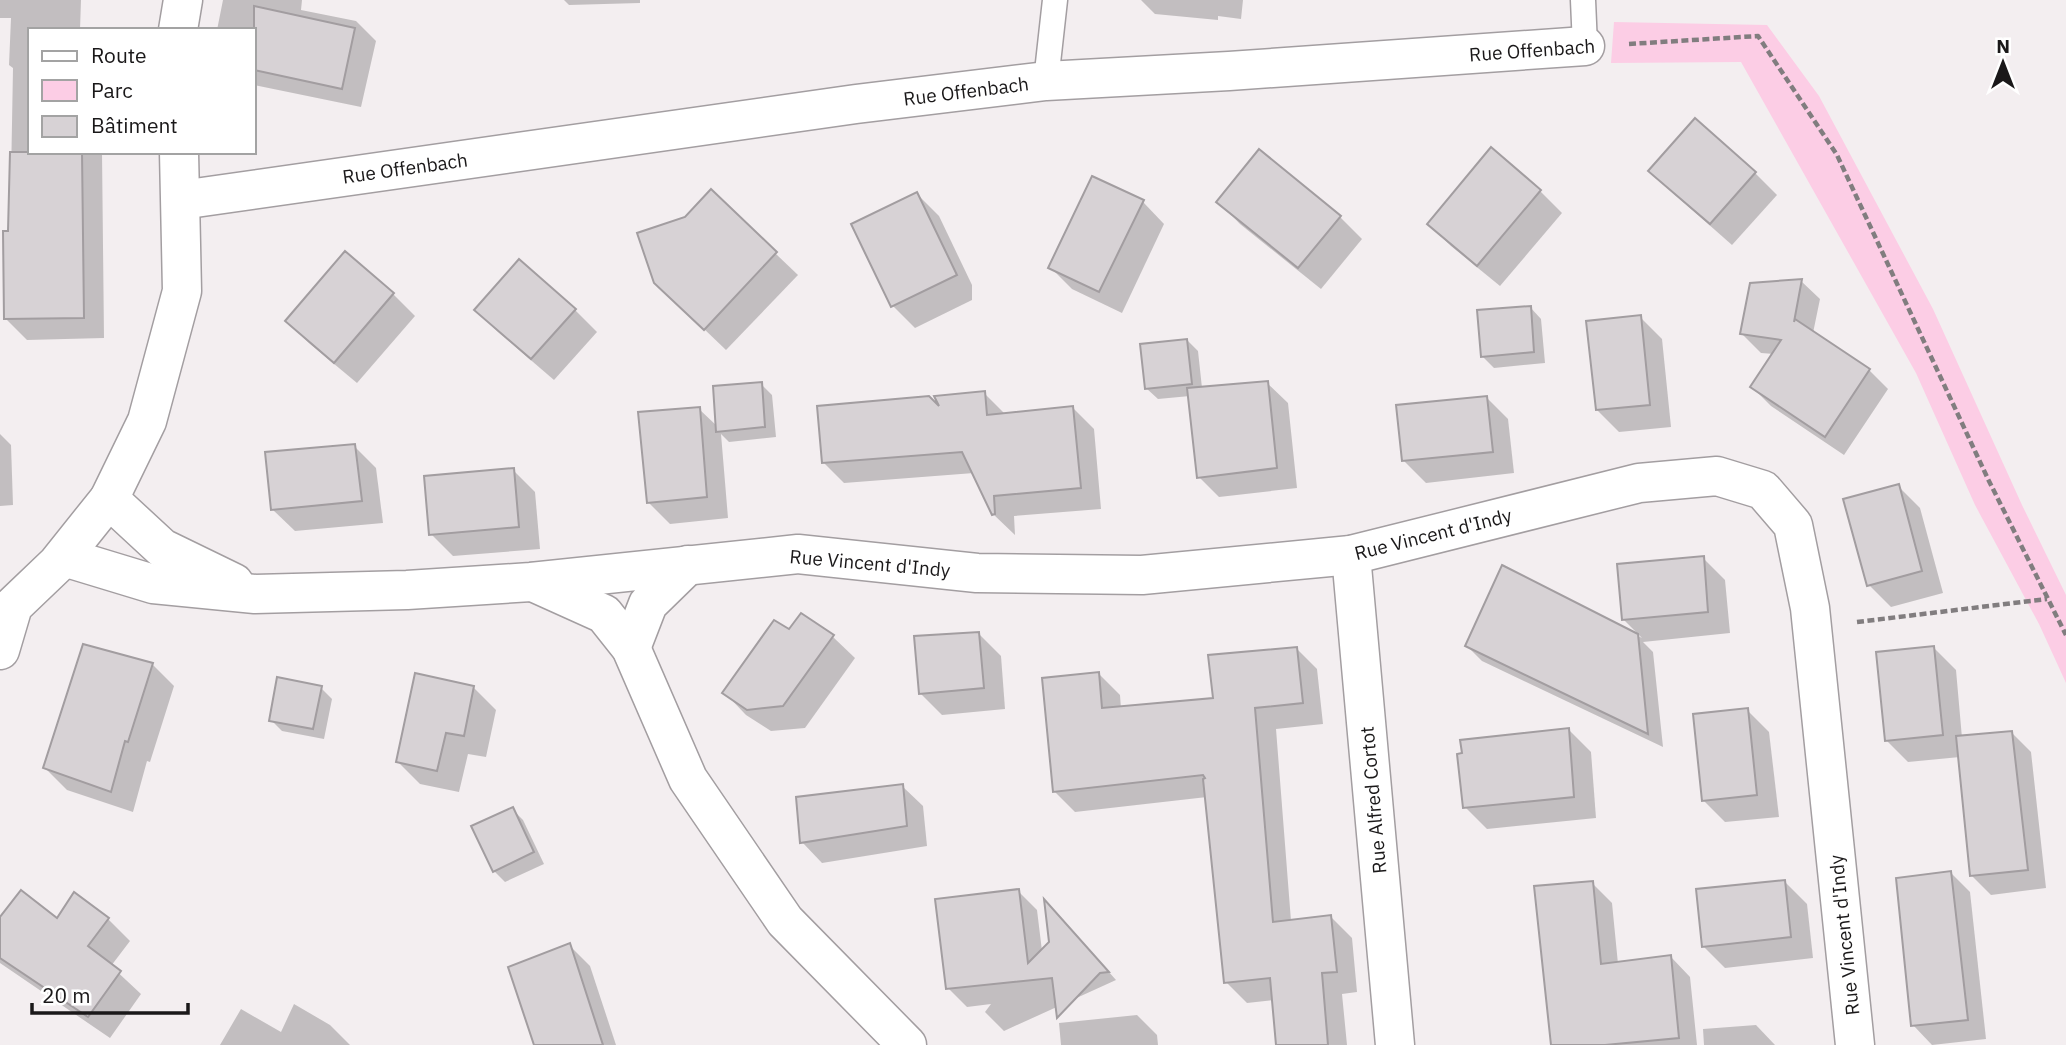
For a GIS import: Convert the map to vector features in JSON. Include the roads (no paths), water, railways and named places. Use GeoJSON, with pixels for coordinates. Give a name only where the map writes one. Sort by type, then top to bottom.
{"type":"FeatureCollection","features":[{"type":"Feature","properties":{"kind":"street"},"geometry":{"type":"LineString","coordinates":[[178,28],[183,0]]}},
{"type":"Feature","properties":{"kind":"street","name":"Rue Offenbach"},"geometry":{"type":"LineString","coordinates":[[181,200],[856,104],[1046,81],[1585,46]]}},
{"type":"Feature","properties":{"kind":"street"},"geometry":{"type":"LineString","coordinates":[[0,650],[13,606],[64,557],[109,499],[147,421],[182,291],[179,154]]}},
{"type":"Feature","properties":{"kind":"street","name":"Rue Vincent d'Indy"},"geometry":{"type":"LineString","coordinates":[[109,499],[162,548],[255,594],[407,590],[531,582],[798,554],[978,573],[1142,576],[1351,555],[1639,483],[1717,476],[1763,490],[1793,525],[1810,608],[1855,1045]]}},
{"type":"Feature","properties":{"kind":"street","name":"Rue Alfred Cortot"},"geometry":{"type":"LineString","coordinates":[[1351,555],[1395,1045]]}},
{"type":"Feature","properties":{"kind":"street"},"geometry":{"type":"LineString","coordinates":[[64,557],[153,584],[255,594]]}},
{"type":"Feature","properties":{"kind":"street"},"geometry":{"type":"LineString","coordinates":[[631,648],[648,604],[688,565]]}},
{"type":"Feature","properties":{"kind":"street","name":"Rue Vincent d'Indy"},"geometry":{"type":"LineString","coordinates":[[531,582],[604,614],[631,648],[688,779],[785,921],[907,1045]]}},
{"type":"Feature","properties":{"kind":"lane"},"geometry":{"type":"LineString","coordinates":[[1046,81],[1055,0]]}},
{"type":"Feature","properties":{"kind":"lane"},"geometry":{"type":"LineString","coordinates":[[1583,0],[1585,46]]}}]}
